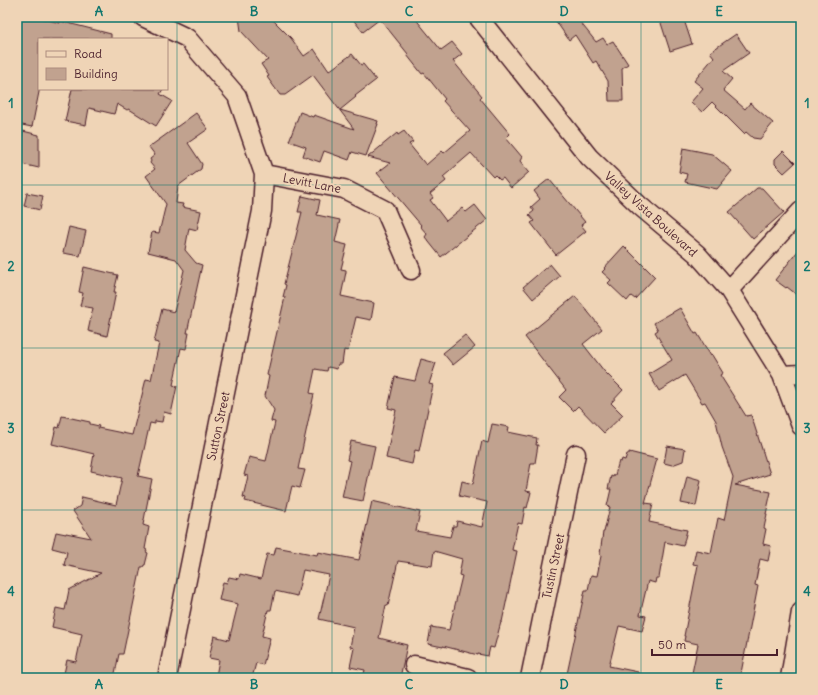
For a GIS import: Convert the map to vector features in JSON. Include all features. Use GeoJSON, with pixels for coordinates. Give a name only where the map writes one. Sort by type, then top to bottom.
{"type":"FeatureCollection","features":[{"type":"Feature","properties":{"kind":"street"},"geometry":{"type":"LineString","coordinates":[[143,17],[187,38],[236,96],[264,174]]}},
{"type":"Feature","properties":{"kind":"street","name":"Valley Vista Boulevard"},"geometry":{"type":"LineString","coordinates":[[478,17],[589,157],[640,206],[697,254],[728,290],[782,375],[801,426]]}},
{"type":"Feature","properties":{"kind":"street","name":"Levitt Lane"},"geometry":{"type":"LineString","coordinates":[[264,174],[344,189],[385,210],[411,270]]}},
{"type":"Feature","properties":{"kind":"street","name":"Sutton Street"},"geometry":{"type":"LineString","coordinates":[[167,678],[262,211],[264,174]]}},
{"type":"Feature","properties":{"kind":"street"},"geometry":{"type":"LineString","coordinates":[[728,290],[801,210]]}},
{"type":"Feature","properties":{"kind":"street"},"geometry":{"type":"LineString","coordinates":[[782,375],[801,374]]}},
{"type":"Feature","properties":{"kind":"street","name":"Tustin Street"},"geometry":{"type":"LineString","coordinates":[[530,678],[576,454]]}},
{"type":"Feature","properties":{"kind":"street"},"geometry":{"type":"LineString","coordinates":[[790,678],[801,612]]}},
{"type":"Feature","properties":{"kind":"street"},"geometry":{"type":"LineString","coordinates":[[414,665],[468,678]]}},
{"type":"Feature","properties":{"kind":"building"},"geometry":{"type":"Polygon","coordinates":[[[22,17],[36,17],[60,23],[60,21],[111,34],[111,38],[38,38],[39,92],[32,127],[17,124],[17,38],[22,17]]]}},
{"type":"Feature","properties":{"kind":"building"},"geometry":{"type":"Polygon","coordinates":[[[239,17],[270,17],[291,38],[304,56],[314,49],[329,71],[352,54],[361,65],[363,64],[376,80],[340,110],[378,121],[366,156],[352,152],[349,160],[324,151],[320,162],[303,156],[306,147],[289,141],[300,112],[313,117],[314,115],[354,129],[313,75],[285,95],[280,95],[267,77],[269,76],[261,64],[268,60],[241,31],[239,17]]]}},
{"type":"Feature","properties":{"kind":"building"},"geometry":{"type":"Polygon","coordinates":[[[351,17],[414,17],[441,50],[452,42],[462,54],[453,61],[482,96],[480,98],[510,134],[506,138],[522,157],[520,161],[529,172],[511,188],[503,178],[500,180],[495,175],[493,177],[471,153],[443,177],[446,181],[430,194],[433,198],[430,200],[446,221],[462,208],[466,212],[475,205],[487,220],[441,257],[425,237],[427,234],[420,226],[421,225],[377,173],[390,163],[368,157],[397,133],[398,135],[404,131],[413,142],[409,144],[426,165],[442,151],[444,153],[470,131],[443,101],[445,99],[424,73],[422,74],[380,19],[363,32],[351,17]]]}},
{"type":"Feature","properties":{"kind":"building"},"geometry":{"type":"Polygon","coordinates":[[[553,17],[576,17],[596,42],[603,38],[607,44],[613,41],[628,64],[622,68],[623,101],[609,101],[608,81],[596,61],[593,63],[575,35],[569,40],[553,17]]]}},
{"type":"Feature","properties":{"kind":"building"},"geometry":{"type":"Polygon","coordinates":[[[659,17],[683,17],[692,44],[670,51],[659,17]]]}},
{"type":"Feature","properties":{"kind":"building"},"geometry":{"type":"Polygon","coordinates":[[[736,34],[749,53],[723,71],[732,79],[723,90],[745,109],[750,103],[773,123],[760,139],[753,138],[746,132],[744,134],[712,102],[702,112],[691,102],[703,88],[694,81],[714,57],[710,52],[736,34]]]}},
{"type":"Feature","properties":{"kind":"building"},"geometry":{"type":"Polygon","coordinates":[[[72,90],[162,90],[160,94],[172,101],[156,126],[129,109],[127,110],[117,104],[114,114],[89,108],[86,125],[65,121],[72,90]]]}},
{"type":"Feature","properties":{"kind":"building"},"geometry":{"type":"Polygon","coordinates":[[[196,113],[208,129],[188,143],[202,164],[201,169],[178,186],[176,203],[183,204],[182,207],[201,211],[197,230],[189,228],[185,250],[196,263],[202,265],[187,333],[189,333],[186,349],[181,348],[173,385],[177,386],[171,414],[164,412],[162,422],[155,421],[155,424],[150,423],[138,476],[152,479],[143,525],[149,527],[145,549],[148,553],[145,565],[141,567],[123,654],[119,654],[114,678],[63,678],[67,660],[76,662],[82,634],[52,627],[56,608],[65,610],[69,590],[101,573],[64,565],[67,552],[52,548],[56,532],[91,538],[73,511],[80,506],[82,497],[116,505],[122,478],[91,471],[94,454],[52,444],[56,427],[59,428],[62,416],[90,422],[90,424],[99,426],[98,428],[132,435],[146,379],[151,380],[159,343],[154,342],[162,309],[174,312],[184,270],[176,259],[148,252],[152,232],[159,233],[166,204],[146,176],[155,169],[150,163],[150,159],[155,155],[149,147],[196,113]]]}},
{"type":"Feature","properties":{"kind":"building"},"geometry":{"type":"Polygon","coordinates":[[[23,131],[39,135],[39,168],[17,163],[23,131]]]}},
{"type":"Feature","properties":{"kind":"building"},"geometry":{"type":"Polygon","coordinates":[[[683,148],[712,154],[732,171],[717,189],[685,182],[687,174],[679,172],[683,148]]]}},
{"type":"Feature","properties":{"kind":"building"},"geometry":{"type":"Polygon","coordinates":[[[783,151],[795,163],[784,173],[775,164],[775,159],[783,151]]]}},
{"type":"Feature","properties":{"kind":"building"},"geometry":{"type":"Polygon","coordinates":[[[549,179],[585,222],[581,225],[586,231],[556,255],[531,223],[534,221],[529,215],[534,211],[531,207],[540,199],[534,191],[549,179]]]}},
{"type":"Feature","properties":{"kind":"building"},"geometry":{"type":"Polygon","coordinates":[[[757,188],[762,188],[784,212],[753,239],[729,212],[757,188]]]}},
{"type":"Feature","properties":{"kind":"building"},"geometry":{"type":"Polygon","coordinates":[[[27,193],[43,196],[40,210],[24,206],[27,193]]]}},
{"type":"Feature","properties":{"kind":"building"},"geometry":{"type":"Polygon","coordinates":[[[302,196],[320,200],[317,215],[340,220],[335,242],[347,245],[341,269],[346,270],[346,272],[341,296],[374,303],[371,320],[356,317],[348,351],[344,350],[342,364],[338,364],[337,369],[328,367],[327,371],[315,369],[310,393],[314,394],[298,469],[305,470],[300,488],[292,486],[286,511],[245,501],[246,498],[243,497],[248,476],[244,475],[249,457],[266,461],[275,422],[271,421],[274,410],[265,396],[269,376],[267,375],[285,297],[283,297],[286,285],[284,284],[302,212],[298,212],[302,196]]]}},
{"type":"Feature","properties":{"kind":"building"},"geometry":{"type":"Polygon","coordinates":[[[69,227],[86,231],[80,256],[63,253],[69,227]]]}},
{"type":"Feature","properties":{"kind":"building"},"geometry":{"type":"Polygon","coordinates":[[[624,246],[655,277],[635,299],[631,296],[627,301],[608,283],[611,280],[602,272],[624,246]]]}},
{"type":"Feature","properties":{"kind":"building"},"geometry":{"type":"Polygon","coordinates":[[[801,247],[801,298],[775,280],[801,247]]]}},
{"type":"Feature","properties":{"kind":"building"},"geometry":{"type":"Polygon","coordinates":[[[550,264],[560,276],[533,299],[523,287],[550,264]]]}},
{"type":"Feature","properties":{"kind":"building"},"geometry":{"type":"Polygon","coordinates":[[[84,267],[118,275],[107,336],[88,331],[93,308],[80,306],[83,293],[79,292],[84,267]]]}},
{"type":"Feature","properties":{"kind":"building"},"geometry":{"type":"Polygon","coordinates":[[[575,296],[602,329],[583,344],[604,371],[623,390],[611,403],[623,415],[604,433],[578,406],[573,411],[559,397],[566,390],[525,337],[575,296]]]}},
{"type":"Feature","properties":{"kind":"building"},"geometry":{"type":"Polygon","coordinates":[[[680,308],[695,334],[697,333],[723,373],[720,375],[746,416],[751,415],[770,474],[735,485],[771,492],[766,514],[764,528],[766,529],[763,544],[771,546],[768,561],[760,559],[755,585],[758,586],[740,678],[691,678],[698,644],[684,641],[698,565],[693,564],[696,550],[711,553],[718,518],[724,520],[733,477],[722,447],[716,421],[705,402],[702,403],[685,375],[659,391],[649,374],[672,360],[655,332],[658,330],[654,323],[680,308]]]}},
{"type":"Feature","properties":{"kind":"building"},"geometry":{"type":"Polygon","coordinates":[[[465,335],[475,347],[453,365],[443,353],[465,335]]]}},
{"type":"Feature","properties":{"kind":"building"},"geometry":{"type":"Polygon","coordinates":[[[421,359],[436,363],[429,384],[433,385],[419,451],[415,450],[412,464],[386,458],[396,410],[388,408],[395,377],[415,381],[421,359]]]}},
{"type":"Feature","properties":{"kind":"building"},"geometry":{"type":"Polygon","coordinates":[[[492,424],[509,427],[508,432],[537,438],[536,445],[538,445],[535,463],[531,463],[526,491],[531,492],[527,508],[525,507],[522,524],[518,523],[512,550],[517,551],[502,622],[494,648],[490,647],[488,656],[428,644],[431,627],[449,630],[462,576],[459,575],[462,559],[434,551],[432,566],[398,561],[388,606],[386,605],[379,638],[407,645],[400,678],[363,678],[365,670],[350,667],[354,648],[350,647],[354,627],[319,619],[329,575],[303,570],[297,596],[275,591],[271,610],[268,610],[262,636],[270,638],[263,665],[256,663],[252,678],[225,678],[216,676],[219,660],[209,658],[214,636],[229,640],[238,604],[219,600],[223,582],[227,583],[229,577],[239,579],[240,574],[261,579],[267,554],[274,555],[276,547],[317,555],[318,552],[359,560],[372,501],[420,512],[416,531],[450,537],[453,526],[456,526],[457,521],[482,527],[487,502],[459,496],[462,481],[473,484],[482,441],[488,443],[492,424]]]}},
{"type":"Feature","properties":{"kind":"building"},"geometry":{"type":"Polygon","coordinates":[[[351,441],[375,446],[363,501],[342,497],[350,461],[347,460],[351,441]]]}},
{"type":"Feature","properties":{"kind":"building"},"geometry":{"type":"Polygon","coordinates":[[[667,446],[685,449],[683,461],[672,465],[664,463],[667,446]]]}},
{"type":"Feature","properties":{"kind":"building"},"geometry":{"type":"Polygon","coordinates":[[[629,452],[657,459],[645,503],[653,504],[649,522],[687,530],[683,546],[665,542],[659,578],[656,578],[655,583],[648,581],[640,615],[646,616],[642,631],[619,626],[609,666],[638,672],[637,678],[583,678],[567,674],[585,590],[588,590],[591,575],[597,576],[601,556],[603,532],[610,507],[607,506],[611,489],[608,489],[611,476],[613,477],[615,475],[619,461],[621,462],[622,459],[625,460],[629,452]]]}},
{"type":"Feature","properties":{"kind":"building"},"geometry":{"type":"Polygon","coordinates":[[[687,476],[701,480],[696,506],[681,503],[687,476]]]}}]}
